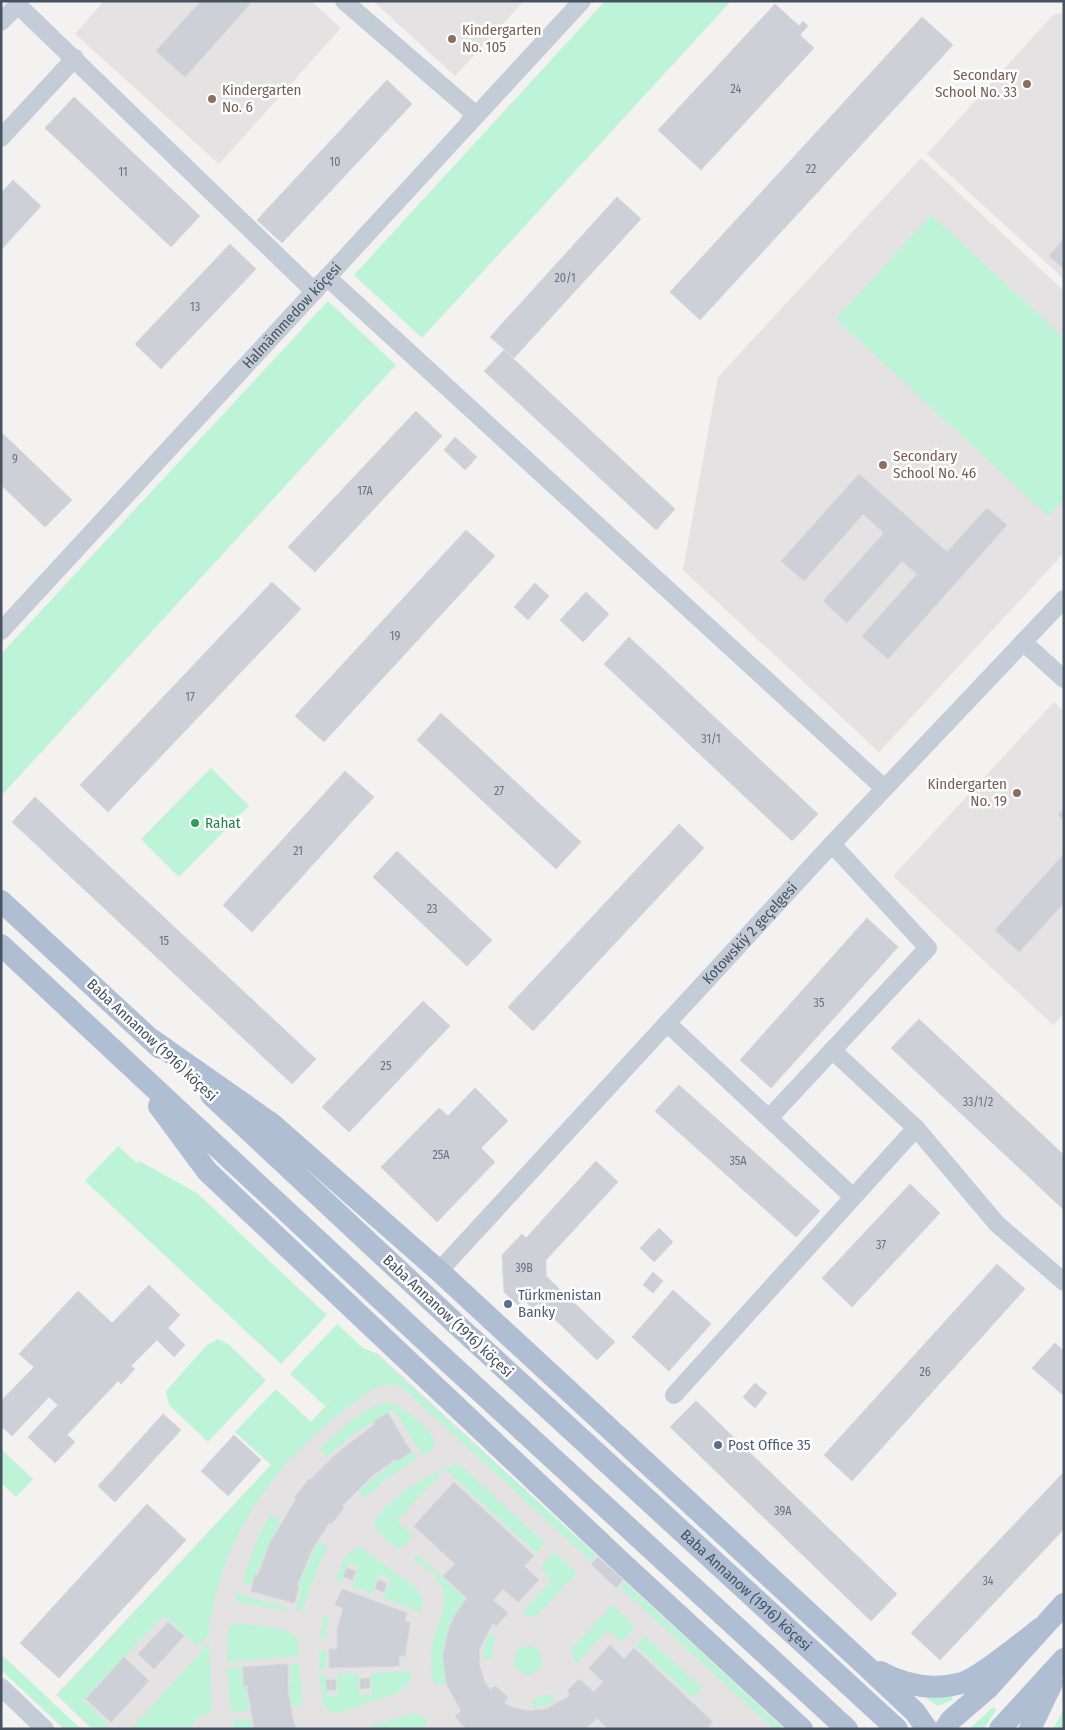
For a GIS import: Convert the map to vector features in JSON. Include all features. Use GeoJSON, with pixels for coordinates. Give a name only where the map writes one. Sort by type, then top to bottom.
{"type":"FeatureCollection","features":[{"type":"Feature","properties":{"kind":"main road","name":"Baba Annanow (1916) köçesi"},"geometry":{"type":"LineString","coordinates":[[1,901],[455,1323],[897,1729]]}},
{"type":"Feature","properties":{"kind":"main road"},"geometry":{"type":"LineString","coordinates":[[1,945],[433,1348],[848,1729],[858,1721],[871,1695],[864,1664]]}},
{"type":"Feature","properties":{"kind":"main road"},"geometry":{"type":"LineString","coordinates":[[148,1037],[272,1124],[439,1271],[864,1664],[915,1712],[927,1729]]}},
{"type":"Feature","properties":{"kind":"main road"},"geometry":{"type":"LineString","coordinates":[[128,1063],[206,1171],[620,1561],[803,1729]]}},
{"type":"Feature","properties":{"kind":"main road"},"geometry":{"type":"LineString","coordinates":[[945,1729],[951,1720],[987,1690],[1064,1604]]}},
{"type":"Feature","properties":{"kind":"main road"},"geometry":{"type":"LineString","coordinates":[[864,1664],[899,1682],[920,1687],[964,1683],[1041,1628]]}},
{"type":"Feature","properties":{"kind":"main road"},"geometry":{"type":"LineString","coordinates":[[1000,1729],[1064,1659]]}},
{"type":"Feature","properties":{"kind":"main road"},"geometry":{"type":"LineString","coordinates":[[1030,1729],[1064,1659]]}},
{"type":"Feature","properties":{"kind":"street"},"geometry":{"type":"LineString","coordinates":[[1,22],[17,3],[314,291],[476,115],[344,1]]}},
{"type":"Feature","properties":{"kind":"street","name":"Halmämmedow köçesi"},"geometry":{"type":"LineString","coordinates":[[1,631],[582,1]]}},
{"type":"Feature","properties":{"kind":"street"},"geometry":{"type":"LineString","coordinates":[[1,138],[75,58]]}},
{"type":"Feature","properties":{"kind":"street"},"geometry":{"type":"LineString","coordinates":[[327,278],[884,788]]}},
{"type":"Feature","properties":{"kind":"street","name":"Kotowskiý 2 geçelgesi"},"geometry":{"type":"LineString","coordinates":[[439,1271],[884,788],[1064,599]]}},
{"type":"Feature","properties":{"kind":"street"},"geometry":{"type":"LineString","coordinates":[[1023,642],[1064,680]]}},
{"type":"Feature","properties":{"kind":"street"},"geometry":{"type":"LineString","coordinates":[[769,1118],[928,948],[832,844]]}},
{"type":"Feature","properties":{"kind":"street"},"geometry":{"type":"LineString","coordinates":[[667,1023],[852,1196]]}},
{"type":"Feature","properties":{"kind":"street"},"geometry":{"type":"LineString","coordinates":[[832,1050],[916,1128],[997,1224],[1064,1282]]}},
{"type":"Feature","properties":{"kind":"street"},"geometry":{"type":"LineString","coordinates":[[674,1395],[852,1196],[916,1128]]}},
{"type":"Feature","properties":{"kind":"street"},"geometry":{"type":"LineString","coordinates":[[1,1687],[45,1729]]}},
{"type":"Feature","properties":{"kind":"shaded area","name":"Kindergarten No. 6"},"geometry":{"type":"Polygon","coordinates":[[[104,1],[311,1],[341,28],[219,164],[75,34],[104,1]]]}},
{"type":"Feature","properties":{"kind":"shaded area","name":"Kindergarten No. 105"},"geometry":{"type":"Polygon","coordinates":[[[373,1],[524,1],[455,76],[373,1]]]}},
{"type":"Feature","properties":{"kind":"shaded area","name":"Secondary School No. 33"},"geometry":{"type":"Polygon","coordinates":[[[1064,13],[1064,279],[927,154],[1053,15],[1064,13]]]}},
{"type":"Feature","properties":{"kind":"shaded area","name":"Secondary School No. 46"},"geometry":{"type":"Polygon","coordinates":[[[921,158],[1064,291],[1064,553],[879,752],[683,570],[718,377],[921,158]]]}},
{"type":"Feature","properties":{"kind":"shaded area","name":"Kindergarten No. 19"},"geometry":{"type":"Polygon","coordinates":[[[1054,702],[1064,711],[1064,1013],[1053,1025],[893,876],[1054,702]]]}},
{"type":"Feature","properties":{"kind":"shaded area"},"geometry":{"type":"Polygon","coordinates":[[[376,1352],[785,1729],[92,1729],[56,1695],[376,1352]]]}},
{"type":"Feature","properties":{"kind":"green space"},"geometry":{"type":"Polygon","coordinates":[[[605,1],[731,1],[422,338],[354,275],[605,1]]]}},
{"type":"Feature","properties":{"kind":"green space"},"geometry":{"type":"Polygon","coordinates":[[[931,215],[1064,338],[1064,499],[1048,516],[836,319],[931,215]]]}},
{"type":"Feature","properties":{"kind":"green space"},"geometry":{"type":"Polygon","coordinates":[[[328,301],[396,365],[1,796],[1,654],[328,301]]]}},
{"type":"Feature","properties":{"kind":"green space","name":"Rahat"},"geometry":{"type":"Polygon","coordinates":[[[211,768],[249,806],[179,877],[141,839],[211,768]]]}},
{"type":"Feature","properties":{"kind":"green space"},"geometry":{"type":"Polygon","coordinates":[[[118,1146],[137,1163],[139,1161],[197,1193],[327,1315],[281,1364],[85,1181],[118,1146]]]}},
{"type":"Feature","properties":{"kind":"green space"},"geometry":{"type":"Polygon","coordinates":[[[337,1324],[363,1348],[375,1353],[597,1556],[592,1562],[403,1388],[388,1384],[374,1388],[310,1439],[275,1477],[260,1497],[235,1541],[225,1565],[215,1597],[208,1635],[197,1646],[164,1615],[83,1700],[108,1724],[103,1729],[93,1729],[57,1695],[271,1465],[235,1432],[276,1389],[311,1422],[339,1392],[325,1406],[290,1374],[337,1324]]]}},
{"type":"Feature","properties":{"kind":"green space"},"geometry":{"type":"Polygon","coordinates":[[[218,1339],[228,1344],[266,1380],[208,1442],[169,1405],[166,1391],[207,1345],[218,1339]]]}},
{"type":"Feature","properties":{"kind":"green space"},"geometry":{"type":"Polygon","coordinates":[[[388,1402],[406,1411],[425,1428],[434,1439],[433,1449],[423,1455],[393,1409],[351,1436],[327,1457],[320,1449],[360,1415],[369,1409],[388,1402]]]}},
{"type":"Feature","properties":{"kind":"green space"},"geometry":{"type":"Polygon","coordinates":[[[1,1449],[33,1479],[16,1497],[1,1483],[1,1449]]]}},
{"type":"Feature","properties":{"kind":"green space"},"geometry":{"type":"Polygon","coordinates":[[[413,1452],[417,1458],[385,1480],[365,1498],[358,1491],[395,1461],[397,1462],[413,1452]]]}},
{"type":"Feature","properties":{"kind":"green space"},"geometry":{"type":"Polygon","coordinates":[[[458,1463],[545,1543],[536,1553],[445,1469],[397,1521],[413,1536],[399,1550],[376,1530],[375,1519],[392,1501],[413,1485],[435,1473],[458,1463]]]}},
{"type":"Feature","properties":{"kind":"green space"},"geometry":{"type":"Polygon","coordinates":[[[270,1514],[280,1520],[251,1585],[242,1582],[255,1544],[270,1514]]]}},
{"type":"Feature","properties":{"kind":"green space"},"geometry":{"type":"Polygon","coordinates":[[[318,1542],[328,1547],[317,1569],[304,1606],[301,1610],[295,1611],[302,1587],[298,1586],[318,1542]]]}},
{"type":"Feature","properties":{"kind":"green space"},"geometry":{"type":"Polygon","coordinates":[[[361,1548],[415,1587],[422,1598],[421,1612],[383,1598],[391,1578],[379,1574],[371,1594],[352,1586],[359,1566],[349,1562],[341,1582],[335,1580],[341,1565],[351,1551],[361,1548]]]}},
{"type":"Feature","properties":{"kind":"green space"},"geometry":{"type":"Polygon","coordinates":[[[554,1552],[577,1573],[536,1616],[527,1616],[522,1612],[552,1580],[540,1568],[554,1552]]]}},
{"type":"Feature","properties":{"kind":"green space"},"geometry":{"type":"Polygon","coordinates":[[[417,1554],[466,1599],[448,1628],[444,1649],[446,1683],[434,1685],[431,1664],[433,1642],[443,1610],[444,1595],[442,1587],[435,1576],[413,1558],[417,1554]]]}},
{"type":"Feature","properties":{"kind":"green space"},"geometry":{"type":"Polygon","coordinates":[[[624,1581],[784,1729],[774,1729],[619,1586],[624,1581]]]}},
{"type":"Feature","properties":{"kind":"green space"},"geometry":{"type":"Polygon","coordinates":[[[235,1593],[288,1608],[288,1611],[243,1603],[236,1600],[235,1593]]]}},
{"type":"Feature","properties":{"kind":"green space"},"geometry":{"type":"Polygon","coordinates":[[[612,1605],[635,1627],[621,1642],[607,1630],[577,1663],[572,1657],[571,1650],[612,1605]]]}},
{"type":"Feature","properties":{"kind":"green space"},"geometry":{"type":"Polygon","coordinates":[[[324,1615],[329,1617],[325,1639],[320,1638],[324,1615]]]}},
{"type":"Feature","properties":{"kind":"green space"},"geometry":{"type":"Polygon","coordinates":[[[233,1624],[266,1627],[292,1634],[298,1641],[299,1656],[227,1662],[228,1629],[233,1624]]]}},
{"type":"Feature","properties":{"kind":"green space"},"geometry":{"type":"Polygon","coordinates":[[[488,1634],[495,1636],[491,1659],[482,1657],[488,1634]]]}},
{"type":"Feature","properties":{"kind":"green space"},"geometry":{"type":"Polygon","coordinates":[[[645,1636],[702,1688],[693,1698],[636,1646],[645,1636]]]}},
{"type":"Feature","properties":{"kind":"green space"},"geometry":{"type":"Polygon","coordinates":[[[209,1643],[212,1709],[206,1716],[202,1713],[189,1729],[131,1729],[209,1643]]]}},
{"type":"Feature","properties":{"kind":"green space"},"geometry":{"type":"Polygon","coordinates":[[[528,1646],[538,1650],[542,1660],[538,1670],[528,1674],[518,1670],[514,1660],[518,1650],[528,1646]]]}},
{"type":"Feature","properties":{"kind":"green space"},"geometry":{"type":"Polygon","coordinates":[[[319,1650],[326,1651],[326,1668],[319,1668],[319,1650]]]}},
{"type":"Feature","properties":{"kind":"green space"},"geometry":{"type":"Polygon","coordinates":[[[1,1654],[81,1729],[64,1729],[1,1670],[1,1654]]]}},
{"type":"Feature","properties":{"kind":"green space"},"geometry":{"type":"Polygon","coordinates":[[[299,1663],[303,1705],[292,1707],[288,1684],[291,1684],[290,1664],[299,1663]]]}},
{"type":"Feature","properties":{"kind":"green space"},"geometry":{"type":"Polygon","coordinates":[[[242,1667],[243,1686],[246,1686],[249,1711],[231,1713],[227,1668],[242,1667]]]}},
{"type":"Feature","properties":{"kind":"green space"},"geometry":{"type":"Polygon","coordinates":[[[411,1671],[410,1681],[397,1693],[337,1713],[330,1712],[324,1705],[319,1675],[326,1674],[327,1696],[338,1695],[337,1674],[358,1673],[359,1694],[372,1694],[371,1673],[411,1671]]]}},
{"type":"Feature","properties":{"kind":"green space"},"geometry":{"type":"Polygon","coordinates":[[[552,1694],[556,1702],[533,1708],[532,1699],[552,1694]]]}},
{"type":"Feature","properties":{"kind":"green space"},"geometry":{"type":"Polygon","coordinates":[[[925,1697],[952,1697],[953,1700],[937,1706],[925,1697]]]}},
{"type":"Feature","properties":{"kind":"green space"},"geometry":{"type":"Polygon","coordinates":[[[993,1707],[996,1710],[984,1729],[969,1729],[993,1707]]]}},
{"type":"Feature","properties":{"kind":"green space"},"geometry":{"type":"Polygon","coordinates":[[[1064,1709],[1064,1729],[1053,1729],[1064,1709]]]}},
{"type":"Feature","properties":{"kind":"green space"},"geometry":{"type":"Polygon","coordinates":[[[414,1713],[422,1716],[429,1723],[421,1729],[363,1729],[414,1713]]]}},
{"type":"Feature","properties":{"kind":"green space"},"geometry":{"type":"Polygon","coordinates":[[[250,1718],[253,1729],[234,1729],[233,1721],[250,1718]]]}},
{"type":"Feature","properties":{"kind":"building"},"geometry":{"type":"Polygon","coordinates":[[[201,1],[248,1],[250,4],[185,77],[156,51],[201,1]]]}},
{"type":"Feature","properties":{"kind":"building"},"geometry":{"type":"Polygon","coordinates":[[[775,4],[799,26],[803,21],[808,26],[800,35],[814,48],[701,170],[658,130],[775,4]]]}},
{"type":"Feature","properties":{"kind":"building"},"geometry":{"type":"Polygon","coordinates":[[[922,17],[953,45],[700,320],[670,292],[922,17]]]}},
{"type":"Feature","properties":{"kind":"building"},"geometry":{"type":"Polygon","coordinates":[[[387,80],[412,104],[282,243],[257,220],[387,80]]]}},
{"type":"Feature","properties":{"kind":"building"},"geometry":{"type":"Polygon","coordinates":[[[74,97],[200,216],[171,247],[45,128],[74,97]]]}},
{"type":"Feature","properties":{"kind":"building"},"geometry":{"type":"Polygon","coordinates":[[[13,180],[41,206],[1,250],[1,193],[13,180]]]}},
{"type":"Feature","properties":{"kind":"building"},"geometry":{"type":"Polygon","coordinates":[[[617,197],[641,219],[514,358],[490,337],[617,197]]]}},
{"type":"Feature","properties":{"kind":"building"},"geometry":{"type":"Polygon","coordinates":[[[1064,238],[1064,269],[1049,256],[1064,238]]]}},
{"type":"Feature","properties":{"kind":"building"},"geometry":{"type":"Polygon","coordinates":[[[230,244],[256,269],[161,369],[135,344],[230,244]]]}},
{"type":"Feature","properties":{"kind":"building"},"geometry":{"type":"Polygon","coordinates":[[[504,350],[675,509],[656,530],[484,371],[504,350]]]}},
{"type":"Feature","properties":{"kind":"building"},"geometry":{"type":"Polygon","coordinates":[[[416,411],[442,436],[315,572],[288,547],[416,411]]]}},
{"type":"Feature","properties":{"kind":"building"},"geometry":{"type":"Polygon","coordinates":[[[1,432],[72,500],[45,527],[1,485],[1,432]]]}},
{"type":"Feature","properties":{"kind":"building"},"geometry":{"type":"Polygon","coordinates":[[[455,437],[477,457],[465,470],[444,450],[455,437]]]}},
{"type":"Feature","properties":{"kind":"building"},"geometry":{"type":"Polygon","coordinates":[[[859,474],[947,552],[987,508],[1007,525],[888,659],[862,636],[917,574],[902,561],[847,623],[823,601],[884,533],[863,514],[804,581],[781,561],[859,474]]]}},
{"type":"Feature","properties":{"kind":"building"},"geometry":{"type":"Polygon","coordinates":[[[466,530],[495,556],[324,742],[295,716],[466,530]]]}},
{"type":"Feature","properties":{"kind":"building"},"geometry":{"type":"Polygon","coordinates":[[[272,582],[301,609],[108,812],[80,785],[272,582]]]}},
{"type":"Feature","properties":{"kind":"building"},"geometry":{"type":"Polygon","coordinates":[[[535,583],[549,596],[528,620],[514,607],[535,583]]]}},
{"type":"Feature","properties":{"kind":"building"},"geometry":{"type":"Polygon","coordinates":[[[586,592],[609,614],[583,642],[560,620],[586,592]]]}},
{"type":"Feature","properties":{"kind":"building"},"geometry":{"type":"Polygon","coordinates":[[[629,637],[818,814],[792,841],[604,664],[629,637]]]}},
{"type":"Feature","properties":{"kind":"building"},"geometry":{"type":"Polygon","coordinates":[[[441,713],[581,842],[556,869],[417,740],[441,713]]]}},
{"type":"Feature","properties":{"kind":"building"},"geometry":{"type":"Polygon","coordinates":[[[345,771],[374,797],[252,932],[223,905],[345,771]]]}},
{"type":"Feature","properties":{"kind":"building"},"geometry":{"type":"Polygon","coordinates":[[[35,797],[316,1059],[292,1084],[12,822],[35,797]]]}},
{"type":"Feature","properties":{"kind":"building"},"geometry":{"type":"Polygon","coordinates":[[[1064,809],[1064,820],[1058,815],[1064,809]]]}},
{"type":"Feature","properties":{"kind":"building"},"geometry":{"type":"Polygon","coordinates":[[[679,824],[704,848],[533,1031],[508,1007],[679,824]]]}},
{"type":"Feature","properties":{"kind":"building"},"geometry":{"type":"Polygon","coordinates":[[[397,851],[492,940],[467,966],[373,877],[397,851]]]}},
{"type":"Feature","properties":{"kind":"building"},"geometry":{"type":"Polygon","coordinates":[[[1064,854],[1064,903],[1019,952],[995,930],[1064,854]]]}},
{"type":"Feature","properties":{"kind":"building"},"geometry":{"type":"Polygon","coordinates":[[[867,918],[898,947],[771,1088],[740,1060],[867,918]]]}},
{"type":"Feature","properties":{"kind":"building"},"geometry":{"type":"Polygon","coordinates":[[[423,1001],[450,1026],[349,1132],[322,1107],[423,1001]]]}},
{"type":"Feature","properties":{"kind":"building"},"geometry":{"type":"Polygon","coordinates":[[[919,1019],[1064,1155],[1064,1210],[891,1048],[919,1019]]]}},
{"type":"Feature","properties":{"kind":"building"},"geometry":{"type":"Polygon","coordinates":[[[679,1085],[820,1211],[796,1237],[655,1111],[679,1085]]]}},
{"type":"Feature","properties":{"kind":"building"},"geometry":{"type":"Polygon","coordinates":[[[475,1088],[508,1121],[481,1148],[495,1162],[437,1222],[381,1167],[439,1108],[448,1116],[475,1088]]]}},
{"type":"Feature","properties":{"kind":"building"},"geometry":{"type":"Polygon","coordinates":[[[596,1161],[618,1182],[546,1260],[546,1276],[615,1342],[597,1360],[538,1303],[533,1309],[524,1300],[518,1305],[504,1292],[502,1255],[522,1234],[526,1238],[596,1161]]]}},
{"type":"Feature","properties":{"kind":"building"},"geometry":{"type":"Polygon","coordinates":[[[910,1184],[940,1213],[852,1307],[822,1278],[910,1184]]]}},
{"type":"Feature","properties":{"kind":"building"},"geometry":{"type":"Polygon","coordinates":[[[659,1228],[673,1242],[654,1262],[640,1248],[659,1228]]]}},
{"type":"Feature","properties":{"kind":"building"},"geometry":{"type":"Polygon","coordinates":[[[997,1264],[1025,1289],[852,1481],[824,1455],[997,1264]]]}},
{"type":"Feature","properties":{"kind":"building"},"geometry":{"type":"Polygon","coordinates":[[[653,1272],[663,1281],[653,1293],[643,1285],[653,1272]]]}},
{"type":"Feature","properties":{"kind":"building"},"geometry":{"type":"Polygon","coordinates":[[[149,1285],[180,1315],[168,1328],[185,1345],[174,1357],[157,1340],[131,1366],[135,1369],[121,1384],[118,1381],[67,1435],[75,1442],[55,1463],[28,1437],[58,1405],[49,1397],[12,1436],[1,1426],[1,1401],[34,1367],[19,1354],[78,1291],[112,1323],[149,1285]]]}},
{"type":"Feature","properties":{"kind":"building"},"geometry":{"type":"Polygon","coordinates":[[[673,1290],[711,1324],[669,1371],[632,1337],[673,1290]]]}},
{"type":"Feature","properties":{"kind":"building"},"geometry":{"type":"Polygon","coordinates":[[[1055,1343],[1064,1351],[1064,1396],[1032,1368],[1055,1343]]]}},
{"type":"Feature","properties":{"kind":"building"},"geometry":{"type":"Polygon","coordinates":[[[755,1383],[767,1393],[755,1408],[743,1397],[755,1383]]]}},
{"type":"Feature","properties":{"kind":"building"},"geometry":{"type":"Polygon","coordinates":[[[696,1401],[897,1594],[871,1621],[670,1427],[696,1401]]]}},
{"type":"Feature","properties":{"kind":"building"},"geometry":{"type":"Polygon","coordinates":[[[388,1413],[411,1452],[397,1461],[396,1459],[372,1476],[342,1506],[344,1508],[331,1524],[329,1523],[313,1548],[297,1585],[299,1587],[294,1603],[251,1591],[255,1575],[258,1575],[270,1543],[296,1499],[294,1498],[309,1479],[335,1455],[375,1424],[373,1422],[388,1413]]]}},
{"type":"Feature","properties":{"kind":"building"},"geometry":{"type":"Polygon","coordinates":[[[163,1414],[181,1430],[115,1502],[98,1486],[163,1414]]]}},
{"type":"Feature","properties":{"kind":"building"},"geometry":{"type":"Polygon","coordinates":[[[234,1435],[261,1460],[228,1496],[201,1471],[234,1435]]]}},
{"type":"Feature","properties":{"kind":"building"},"geometry":{"type":"Polygon","coordinates":[[[1064,1472],[1064,1529],[940,1660],[911,1633],[1064,1472]]]}},
{"type":"Feature","properties":{"kind":"building"},"geometry":{"type":"Polygon","coordinates":[[[454,1482],[534,1556],[524,1566],[539,1580],[518,1602],[503,1589],[493,1600],[508,1613],[496,1626],[493,1623],[480,1648],[479,1664],[484,1680],[490,1690],[495,1686],[508,1697],[504,1703],[514,1708],[530,1711],[546,1709],[568,1697],[570,1694],[567,1691],[579,1679],[594,1692],[603,1682],[589,1668],[610,1645],[624,1659],[634,1648],[713,1722],[707,1729],[608,1729],[597,1718],[585,1729],[467,1729],[461,1724],[455,1716],[461,1711],[446,1683],[443,1655],[449,1628],[455,1615],[467,1598],[443,1576],[455,1564],[414,1526],[454,1482]]]}},
{"type":"Feature","properties":{"kind":"building"},"geometry":{"type":"Polygon","coordinates":[[[147,1504],[186,1540],[59,1678],[20,1643],[147,1504]]]}},
{"type":"Feature","properties":{"kind":"building"},"geometry":{"type":"Polygon","coordinates":[[[598,1557],[623,1580],[616,1588],[591,1564],[598,1557]]]}},
{"type":"Feature","properties":{"kind":"building"},"geometry":{"type":"Polygon","coordinates":[[[347,1568],[356,1571],[352,1580],[343,1577],[347,1568]]]}},
{"type":"Feature","properties":{"kind":"building"},"geometry":{"type":"Polygon","coordinates":[[[378,1580],[387,1583],[384,1592],[375,1589],[378,1580]]]}},
{"type":"Feature","properties":{"kind":"building"},"geometry":{"type":"Polygon","coordinates":[[[342,1589],[407,1613],[405,1621],[410,1623],[405,1656],[399,1656],[399,1666],[329,1668],[329,1649],[337,1649],[337,1630],[343,1608],[335,1605],[342,1589]]]}},
{"type":"Feature","properties":{"kind":"building"},"geometry":{"type":"Polygon","coordinates":[[[168,1622],[184,1636],[154,1669],[138,1654],[168,1622]]]}},
{"type":"Feature","properties":{"kind":"building"},"geometry":{"type":"Polygon","coordinates":[[[124,1657],[149,1681],[111,1722],[86,1699],[124,1657]]]}},
{"type":"Feature","properties":{"kind":"building"},"geometry":{"type":"Polygon","coordinates":[[[288,1664],[288,1692],[296,1729],[254,1729],[247,1685],[244,1686],[243,1667],[288,1664]]]}},
{"type":"Feature","properties":{"kind":"building"},"geometry":{"type":"Polygon","coordinates":[[[370,1678],[370,1688],[360,1689],[360,1679],[370,1678]]]}},
{"type":"Feature","properties":{"kind":"building"},"geometry":{"type":"Polygon","coordinates":[[[326,1680],[336,1680],[336,1690],[327,1690],[326,1680]]]}},
{"type":"Feature","properties":{"kind":"place","name":"Kindergarten No. 105"},"geometry":{"type":"Point","coordinates":[452,39]}},
{"type":"Feature","properties":{"kind":"place","name":"Secondary School No. 33"},"geometry":{"type":"Point","coordinates":[1027,84]}},
{"type":"Feature","properties":{"kind":"place","name":"Kindergarten No. 6"},"geometry":{"type":"Point","coordinates":[212,99]}},
{"type":"Feature","properties":{"kind":"place","name":"Secondary School No. 46"},"geometry":{"type":"Point","coordinates":[883,465]}},
{"type":"Feature","properties":{"kind":"place","name":"Kindergarten No. 19"},"geometry":{"type":"Point","coordinates":[1017,793]}},
{"type":"Feature","properties":{"kind":"place","name":"Rahat"},"geometry":{"type":"Point","coordinates":[195,823]}},
{"type":"Feature","properties":{"kind":"place","name":"Türkmenistan Banky"},"geometry":{"type":"Point","coordinates":[508,1304]}},
{"type":"Feature","properties":{"kind":"place","name":"Post Office 35"},"geometry":{"type":"Point","coordinates":[718,1445]}}]}
